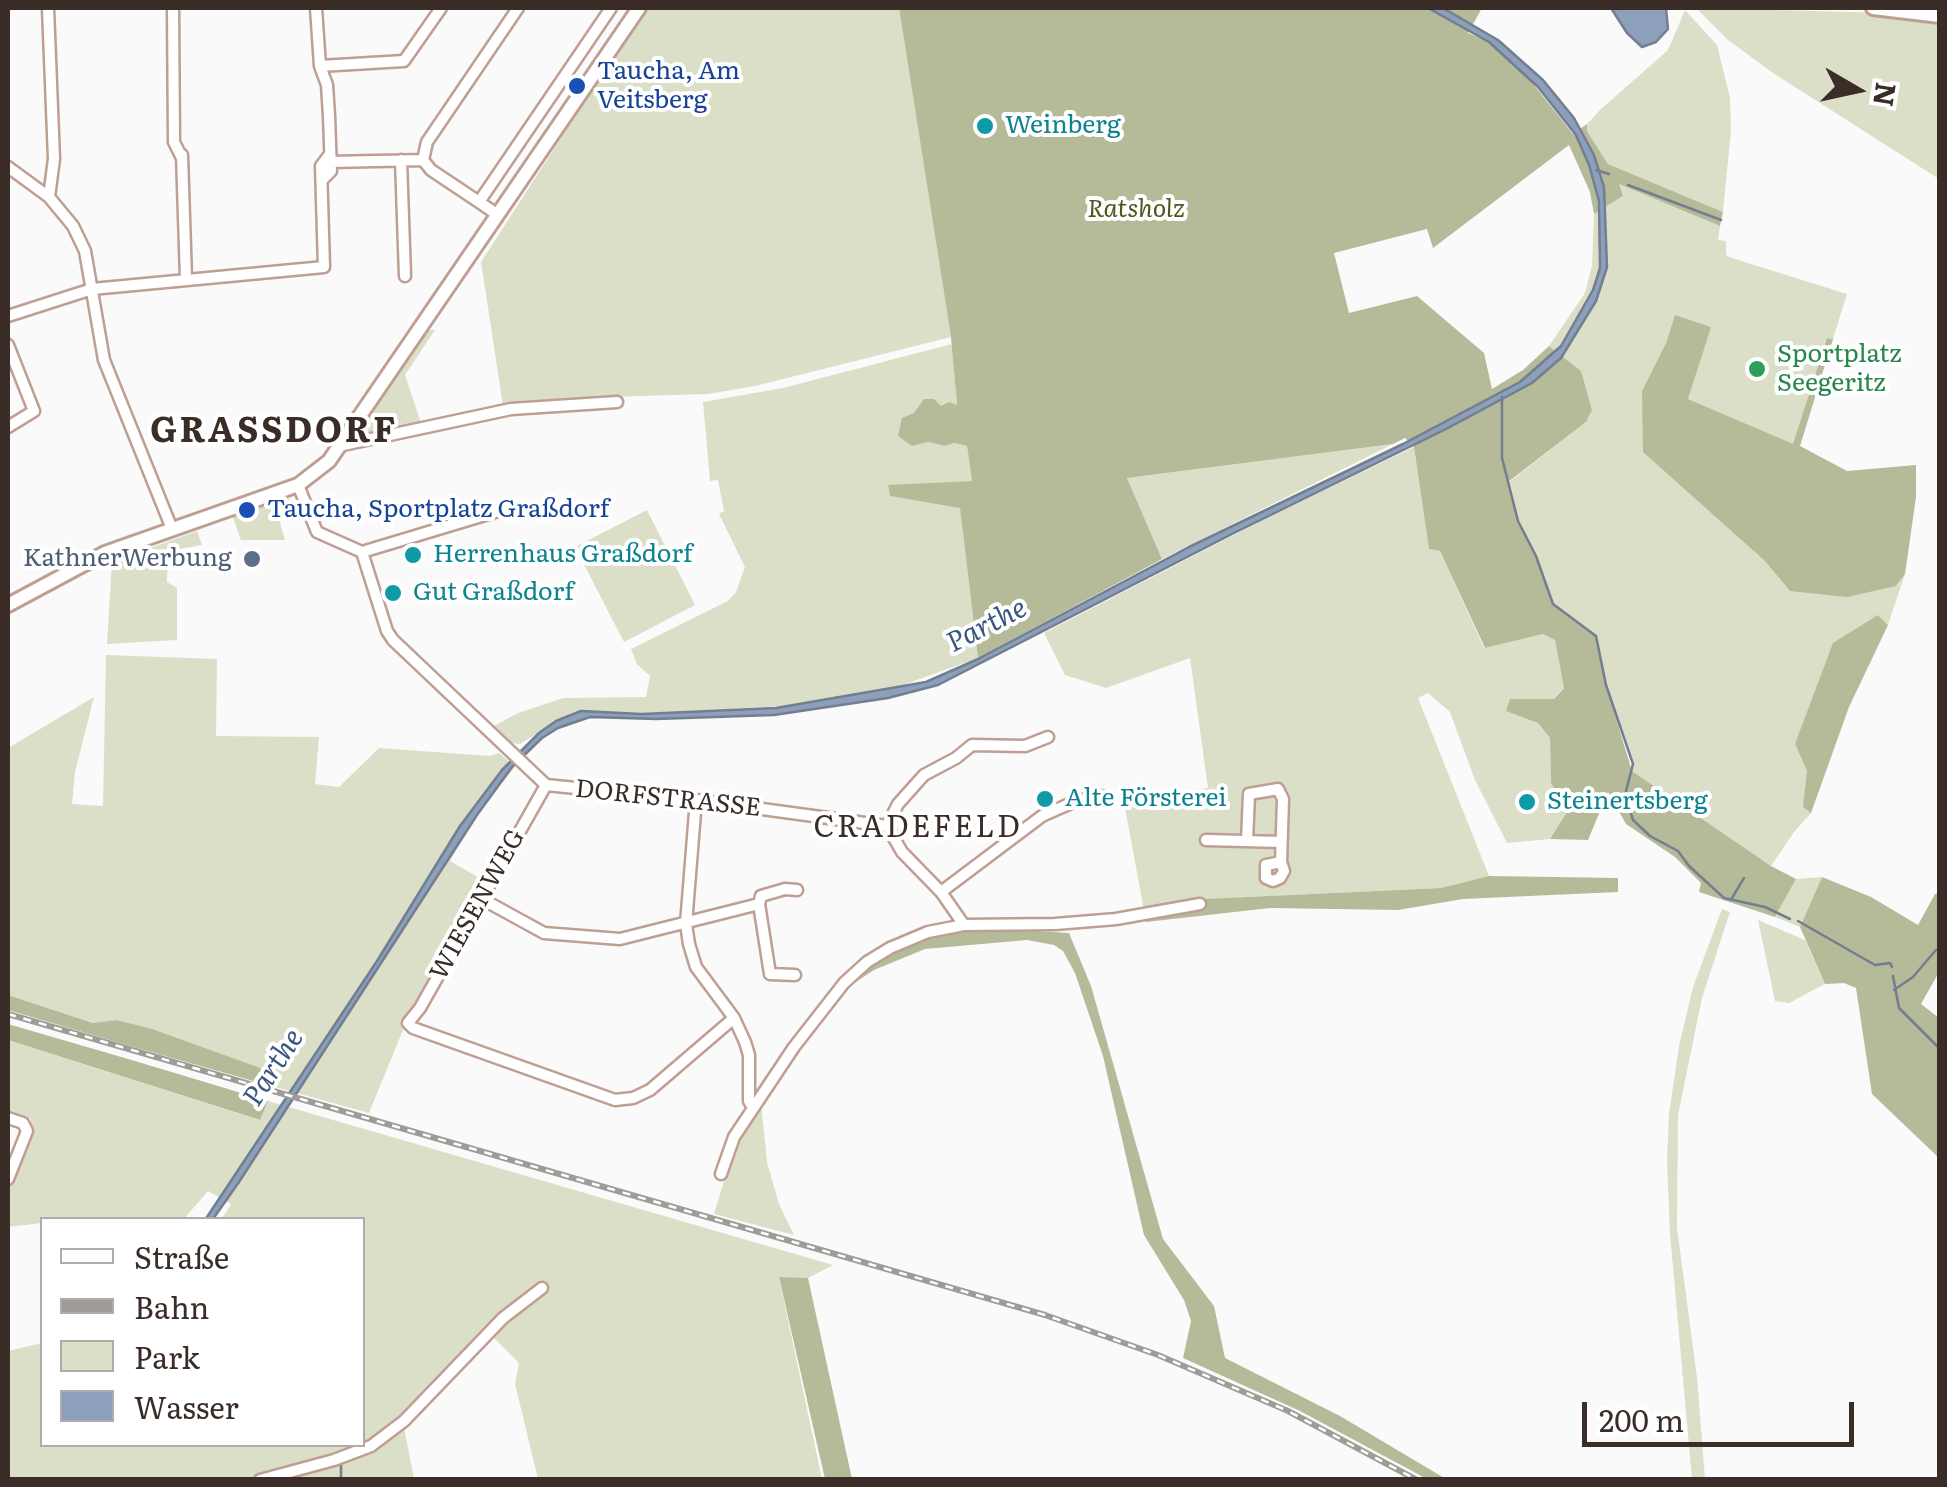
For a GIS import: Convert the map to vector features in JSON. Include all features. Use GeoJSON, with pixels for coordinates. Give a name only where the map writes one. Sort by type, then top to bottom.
{"type":"FeatureCollection","features":[{"type":"Feature","properties":{"kind":"street"},"geometry":{"type":"LineString","coordinates":[[48,8],[54,159],[49,197]]}},
{"type":"Feature","properties":{"kind":"street"},"geometry":{"type":"LineString","coordinates":[[174,8],[174,142],[182,158],[186,279]]}},
{"type":"Feature","properties":{"kind":"street"},"geometry":{"type":"LineString","coordinates":[[8,316],[92,289],[324,267],[327,85],[320,66],[316,8]]}},
{"type":"Feature","properties":{"kind":"street"},"geometry":{"type":"LineString","coordinates":[[320,66],[404,62],[441,8]]}},
{"type":"Feature","properties":{"kind":"street"},"geometry":{"type":"LineString","coordinates":[[423,160],[427,142],[518,8]]}},
{"type":"Feature","properties":{"kind":"street"},"geometry":{"type":"LineString","coordinates":[[480,202],[611,8]]}},
{"type":"Feature","properties":{"kind":"street"},"geometry":{"type":"LineString","coordinates":[[8,605],[104,554],[298,485],[329,462],[639,8]]}},
{"type":"Feature","properties":{"kind":"street"},"geometry":{"type":"LineString","coordinates":[[1873,8],[1940,16]]}},
{"type":"Feature","properties":{"kind":"street"},"geometry":{"type":"LineString","coordinates":[[401,160],[405,276]]}},
{"type":"Feature","properties":{"kind":"street"},"geometry":{"type":"LineString","coordinates":[[308,170],[423,160]]}},
{"type":"Feature","properties":{"kind":"street"},"geometry":{"type":"LineString","coordinates":[[423,160],[431,170],[498,215]]}},
{"type":"Feature","properties":{"kind":"street"},"geometry":{"type":"LineString","coordinates":[[8,167],[49,197],[73,226],[85,250],[104,360],[172,529]]}},
{"type":"Feature","properties":{"kind":"street"},"geometry":{"type":"LineString","coordinates":[[8,345],[34,411],[8,427]]}},
{"type":"Feature","properties":{"kind":"street"},"geometry":{"type":"LineString","coordinates":[[343,444],[511,409],[617,402]]}},
{"type":"Feature","properties":{"kind":"street"},"geometry":{"type":"LineString","coordinates":[[298,485],[318,532],[362,552],[495,512]]}},
{"type":"Feature","properties":{"kind":"street","name":"DORFSTRASSE"},"geometry":{"type":"LineString","coordinates":[[362,552],[387,631],[546,785],[696,800],[887,826]]}},
{"type":"Feature","properties":{"kind":"street"},"geometry":{"type":"LineString","coordinates":[[964,924],[941,892],[902,852],[887,826],[898,804],[924,775],[972,745],[1024,746],[1048,737]]}},
{"type":"Feature","properties":{"kind":"street","name":"WIESENWEG"},"geometry":{"type":"LineString","coordinates":[[546,785],[408,1023],[615,1100],[650,1090],[734,1018]]}},
{"type":"Feature","properties":{"kind":"street"},"geometry":{"type":"LineString","coordinates":[[1247,841],[1249,794],[1278,789],[1283,799],[1280,862]]}},
{"type":"Feature","properties":{"kind":"street"},"geometry":{"type":"LineString","coordinates":[[941,892],[1042,816],[1076,801],[1101,796]]}},
{"type":"Feature","properties":{"kind":"street"},"geometry":{"type":"LineString","coordinates":[[696,800],[686,924],[696,967],[734,1018],[749,1055],[752,1106]]}},
{"type":"Feature","properties":{"kind":"street"},"geometry":{"type":"LineString","coordinates":[[1206,840],[1281,842]]}},
{"type":"Feature","properties":{"kind":"street"},"geometry":{"type":"LineString","coordinates":[[796,975],[770,974],[758,904],[761,896],[797,890]]}},
{"type":"Feature","properties":{"kind":"street"},"geometry":{"type":"LineString","coordinates":[[482,899],[544,933],[620,939],[758,904]]}},
{"type":"Feature","properties":{"kind":"street"},"geometry":{"type":"LineString","coordinates":[[720,1174],[734,1136],[752,1106],[844,982],[867,962],[928,932],[964,924],[1116,920],[1200,904]]}},
{"type":"Feature","properties":{"kind":"street"},"geometry":{"type":"LineString","coordinates":[[8,1118],[22,1123],[27,1131],[8,1179]]}},
{"type":"Feature","properties":{"kind":"street"},"geometry":{"type":"LineString","coordinates":[[260,1480],[371,1446],[404,1421],[503,1318],[542,1288]]}},
{"type":"Feature","properties":{"kind":"green space"},"geometry":{"type":"Polygon","coordinates":[[[645,8],[899,8],[951,337],[708,394],[574,398],[503,406],[481,262],[645,8]]]}},
{"type":"Feature","properties":{"kind":"green space","name":"Ratsholz"},"geometry":{"type":"Polygon","coordinates":[[[899,8],[1482,8],[1468,33],[1489,42],[1526,75],[1573,134],[1587,124],[1587,131],[1608,164],[1723,212],[1720,226],[1619,184],[1623,196],[1594,214],[1590,192],[1569,145],[1433,248],[1427,229],[1334,253],[1349,313],[1417,296],[1484,353],[1492,389],[1523,370],[1549,346],[1581,371],[1592,410],[1586,422],[1508,482],[1518,521],[1553,604],[1596,636],[1632,771],[1796,879],[1775,917],[1699,892],[1701,883],[1675,857],[1626,824],[1608,792],[1588,840],[1550,839],[1567,812],[1551,783],[1550,738],[1538,723],[1506,711],[1510,699],[1554,699],[1564,688],[1555,640],[1543,634],[1485,648],[1440,551],[1429,549],[1414,447],[1405,438],[1393,444],[1127,478],[1162,559],[978,658],[960,508],[890,496],[888,485],[972,481],[967,446],[928,442],[912,446],[898,436],[902,418],[914,413],[924,399],[934,399],[941,406],[949,402],[957,405],[951,337],[899,8]]]}},
{"type":"Feature","properties":{"kind":"green space"},"geometry":{"type":"Polygon","coordinates":[[[1696,8],[1891,13],[1939,20],[1939,179],[1773,73],[1728,40],[1696,8]]]}},
{"type":"Feature","properties":{"kind":"green space"},"geometry":{"type":"Polygon","coordinates":[[[1685,10],[1717,45],[1730,98],[1723,212],[1608,164],[1587,131],[1587,124],[1601,109],[1668,50],[1685,10]]]}},
{"type":"Feature","properties":{"kind":"green space"},"geometry":{"type":"Polygon","coordinates":[[[1617,183],[1720,226],[1718,240],[1726,241],[1726,255],[1732,258],[1847,294],[1833,339],[1827,338],[1793,445],[1688,399],[1710,327],[1675,315],[1642,391],[1790,591],[1896,586],[1905,574],[1888,625],[1878,615],[1795,744],[1807,771],[1804,807],[1811,813],[1771,866],[1632,771],[1596,636],[1553,604],[1518,521],[1508,483],[1586,422],[1581,371],[1549,346],[1585,293],[1592,266],[1594,214],[1623,196],[1617,183]]]}},
{"type":"Feature","properties":{"kind":"green space"},"geometry":{"type":"Polygon","coordinates":[[[1675,315],[1711,327],[1688,399],[1793,444],[1827,338],[1833,339],[1800,446],[1847,471],[1916,465],[1916,497],[1905,574],[1896,586],[1847,597],[1790,591],[1764,560],[1643,452],[1642,391],[1675,315]]]}},
{"type":"Feature","properties":{"kind":"green space"},"geometry":{"type":"Polygon","coordinates":[[[428,330],[435,330],[405,375],[421,423],[368,435],[364,430],[367,421],[428,330]]]}},
{"type":"Feature","properties":{"kind":"green space"},"geometry":{"type":"Polygon","coordinates":[[[952,344],[957,407],[912,446],[928,442],[967,446],[972,481],[888,486],[890,496],[960,507],[978,658],[903,685],[785,706],[649,713],[589,711],[556,722],[520,744],[506,742],[492,727],[518,713],[563,698],[646,697],[650,676],[637,664],[631,649],[728,601],[736,592],[745,567],[719,514],[724,511],[718,480],[710,481],[703,402],[783,388],[952,344]]]}},
{"type":"Feature","properties":{"kind":"green space"},"geometry":{"type":"Polygon","coordinates":[[[1393,444],[1162,559],[1127,478],[1393,444]]]}},
{"type":"Feature","properties":{"kind":"green space"},"geometry":{"type":"Polygon","coordinates":[[[1414,447],[1429,549],[1440,551],[1484,648],[1543,634],[1555,640],[1564,687],[1554,699],[1510,699],[1550,738],[1551,783],[1567,812],[1550,839],[1507,843],[1475,780],[1450,712],[1428,693],[1418,698],[1489,876],[1441,888],[1205,899],[1204,906],[1145,916],[1123,797],[1208,788],[1190,658],[1106,688],[1065,675],[1044,633],[1414,447]]]}},
{"type":"Feature","properties":{"kind":"green space"},"geometry":{"type":"Polygon","coordinates":[[[287,498],[298,508],[282,512],[280,523],[285,540],[241,540],[233,517],[287,498]]]}},
{"type":"Feature","properties":{"kind":"green space"},"geometry":{"type":"Polygon","coordinates":[[[647,510],[695,605],[624,642],[575,547],[647,510]]]}},
{"type":"Feature","properties":{"kind":"green space"},"geometry":{"type":"Polygon","coordinates":[[[197,531],[202,545],[168,551],[167,582],[177,588],[177,640],[107,644],[112,562],[197,531]]]}},
{"type":"Feature","properties":{"kind":"green space"},"geometry":{"type":"Polygon","coordinates":[[[1878,615],[1888,625],[1849,707],[1811,813],[1803,807],[1807,771],[1795,744],[1833,643],[1878,615]]]}},
{"type":"Feature","properties":{"kind":"green space"},"geometry":{"type":"Polygon","coordinates":[[[106,655],[217,659],[216,736],[319,737],[315,784],[339,787],[379,748],[490,756],[499,753],[515,767],[480,810],[450,861],[485,881],[407,1020],[369,1113],[264,1084],[273,1074],[116,1020],[93,1023],[8,995],[8,748],[94,697],[75,772],[72,804],[103,806],[106,655]]]}},
{"type":"Feature","properties":{"kind":"green space"},"geometry":{"type":"Polygon","coordinates":[[[1489,876],[1618,878],[1618,892],[1463,899],[1398,910],[1270,908],[1146,922],[1145,916],[1204,905],[1204,899],[1441,888],[1489,876]]]}},
{"type":"Feature","properties":{"kind":"green space"},"geometry":{"type":"Polygon","coordinates":[[[1822,877],[1800,927],[1775,917],[1796,879],[1822,877]]]}},
{"type":"Feature","properties":{"kind":"green space"},"geometry":{"type":"Polygon","coordinates":[[[1822,877],[1871,897],[1918,925],[1939,893],[1939,972],[1921,1004],[1939,1018],[1939,1158],[1872,1094],[1856,988],[1844,983],[1825,984],[1800,927],[1822,877]]]}},
{"type":"Feature","properties":{"kind":"green space"},"geometry":{"type":"Polygon","coordinates":[[[1722,909],[1730,912],[1702,998],[1678,1115],[1677,1228],[1697,1377],[1705,1479],[1692,1479],[1670,1234],[1669,1114],[1693,987],[1722,909]]]}},
{"type":"Feature","properties":{"kind":"green space"},"geometry":{"type":"Polygon","coordinates":[[[1758,920],[1805,940],[1825,984],[1789,1003],[1775,1001],[1758,920]]]}},
{"type":"Feature","properties":{"kind":"green space"},"geometry":{"type":"Polygon","coordinates":[[[966,931],[1069,933],[1091,986],[1163,1239],[1214,1306],[1225,1358],[1340,1416],[1446,1479],[1427,1479],[1300,1411],[1183,1358],[1191,1321],[1184,1300],[1144,1235],[1103,1056],[1075,973],[1063,951],[1054,945],[1027,940],[925,949],[874,970],[842,991],[879,957],[922,939],[966,931]]]}},
{"type":"Feature","properties":{"kind":"green space"},"geometry":{"type":"Polygon","coordinates":[[[8,995],[93,1023],[116,1020],[152,1029],[274,1073],[264,1084],[123,1044],[8,1010],[8,995]]]}},
{"type":"Feature","properties":{"kind":"green space"},"geometry":{"type":"Polygon","coordinates":[[[8,1024],[268,1101],[260,1120],[8,1040],[8,1024]]]}},
{"type":"Feature","properties":{"kind":"green space"},"geometry":{"type":"Polygon","coordinates":[[[8,1040],[259,1120],[268,1101],[833,1265],[808,1278],[779,1278],[822,1479],[538,1479],[515,1384],[519,1363],[489,1333],[403,1422],[414,1479],[8,1479],[8,1351],[40,1343],[40,1447],[365,1447],[365,1217],[223,1217],[231,1204],[208,1191],[186,1217],[40,1217],[40,1223],[8,1227],[8,1185],[30,1136],[31,1119],[8,1111],[8,1040]]]}},
{"type":"Feature","properties":{"kind":"green space"},"geometry":{"type":"Polygon","coordinates":[[[761,1102],[767,1162],[779,1204],[794,1235],[714,1214],[737,1138],[761,1102]]]}},
{"type":"Feature","properties":{"kind":"green space"},"geometry":{"type":"Polygon","coordinates":[[[779,1277],[808,1278],[852,1479],[825,1479],[779,1277]]]}},
{"type":"Feature","properties":{"kind":"water"},"geometry":{"type":"Polygon","coordinates":[[[1428,8],[1443,8],[1498,40],[1543,80],[1574,118],[1594,155],[1604,187],[1607,267],[1596,301],[1561,358],[1532,383],[1446,429],[938,685],[888,698],[774,715],[590,717],[542,738],[512,767],[477,815],[239,1182],[214,1217],[207,1217],[377,961],[460,826],[502,770],[556,721],[581,711],[642,714],[776,708],[926,682],[978,659],[1189,547],[1403,444],[1520,382],[1561,346],[1593,290],[1600,268],[1599,201],[1576,135],[1538,87],[1489,42],[1428,8]]]}},
{"type":"Feature","properties":{"kind":"water"},"geometry":{"type":"Polygon","coordinates":[[[1611,8],[1666,8],[1668,29],[1656,42],[1642,47],[1627,33],[1611,8]]]}},
{"type":"Feature","properties":{"kind":"waterway"},"geometry":{"type":"LineString","coordinates":[[1596,170],[1609,174]]}},
{"type":"Feature","properties":{"kind":"waterway"},"geometry":{"type":"LineString","coordinates":[[1628,185],[1721,220]]}},
{"type":"Feature","properties":{"kind":"waterway"},"geometry":{"type":"LineString","coordinates":[[1502,397],[1502,458],[1518,521],[1553,604],[1596,636],[1606,685],[1633,764],[1625,795],[1633,820],[1650,836],[1678,851],[1724,898],[1765,907],[1790,919]]}},
{"type":"Feature","properties":{"kind":"waterway"},"geometry":{"type":"LineString","coordinates":[[1732,898],[1744,878]]}},
{"type":"Feature","properties":{"kind":"waterway"},"geometry":{"type":"LineString","coordinates":[[1798,921],[1875,965],[1890,963],[1892,967]]}},
{"type":"Feature","properties":{"kind":"waterway"},"geometry":{"type":"LineString","coordinates":[[1894,990],[1913,977],[1936,950]]}},
{"type":"Feature","properties":{"kind":"waterway"},"geometry":{"type":"LineString","coordinates":[[1893,976],[1899,1008],[1940,1049]]}},
{"type":"Feature","properties":{"kind":"waterway"},"geometry":{"type":"LineString","coordinates":[[341,1465],[341,1480]]}},
{"type":"Feature","properties":{"kind":"railway"},"geometry":{"type":"LineString","coordinates":[[8,1014],[1045,1315],[1158,1355],[1288,1411],[1417,1480]]}},
{"type":"Feature","properties":{"kind":"place","name":"Taucha, Am Veitsberg"},"geometry":{"type":"Point","coordinates":[577,86]}},
{"type":"Feature","properties":{"kind":"place","name":"Weinberg"},"geometry":{"type":"Point","coordinates":[985,126]}},
{"type":"Feature","properties":{"kind":"place","name":"Sportplatz Seegeritz"},"geometry":{"type":"Point","coordinates":[1757,369]}},
{"type":"Feature","properties":{"kind":"place","name":"Taucha, Sportplatz Graßdorf"},"geometry":{"type":"Point","coordinates":[247,510]}},
{"type":"Feature","properties":{"kind":"place","name":"Herrenhaus Graßdorf"},"geometry":{"type":"Point","coordinates":[413,555]}},
{"type":"Feature","properties":{"kind":"place","name":"KathnerWerbung"},"geometry":{"type":"Point","coordinates":[252,559]}},
{"type":"Feature","properties":{"kind":"place","name":"Gut Graßdorf"},"geometry":{"type":"Point","coordinates":[393,593]}},
{"type":"Feature","properties":{"kind":"place","name":"Alte Försterei"},"geometry":{"type":"Point","coordinates":[1045,799]}},
{"type":"Feature","properties":{"kind":"place","name":"Steinertsberg"},"geometry":{"type":"Point","coordinates":[1527,802]}},
{"type":"Feature","properties":{"kind":"district","name":"GRASSDORF"},"geometry":{"type":"Point","coordinates":[274,432]}},
{"type":"Feature","properties":{"kind":"district","name":"CRADEFELD"},"geometry":{"type":"Point","coordinates":[918,828]}},
{"type":"Feature","properties":{"kind":"water label","name":"Parthe"},"geometry":{"type":"Point","coordinates":[987,626]}},
{"type":"Feature","properties":{"kind":"water label","name":"Parthe"},"geometry":{"type":"Point","coordinates":[274,1068]}}]}
